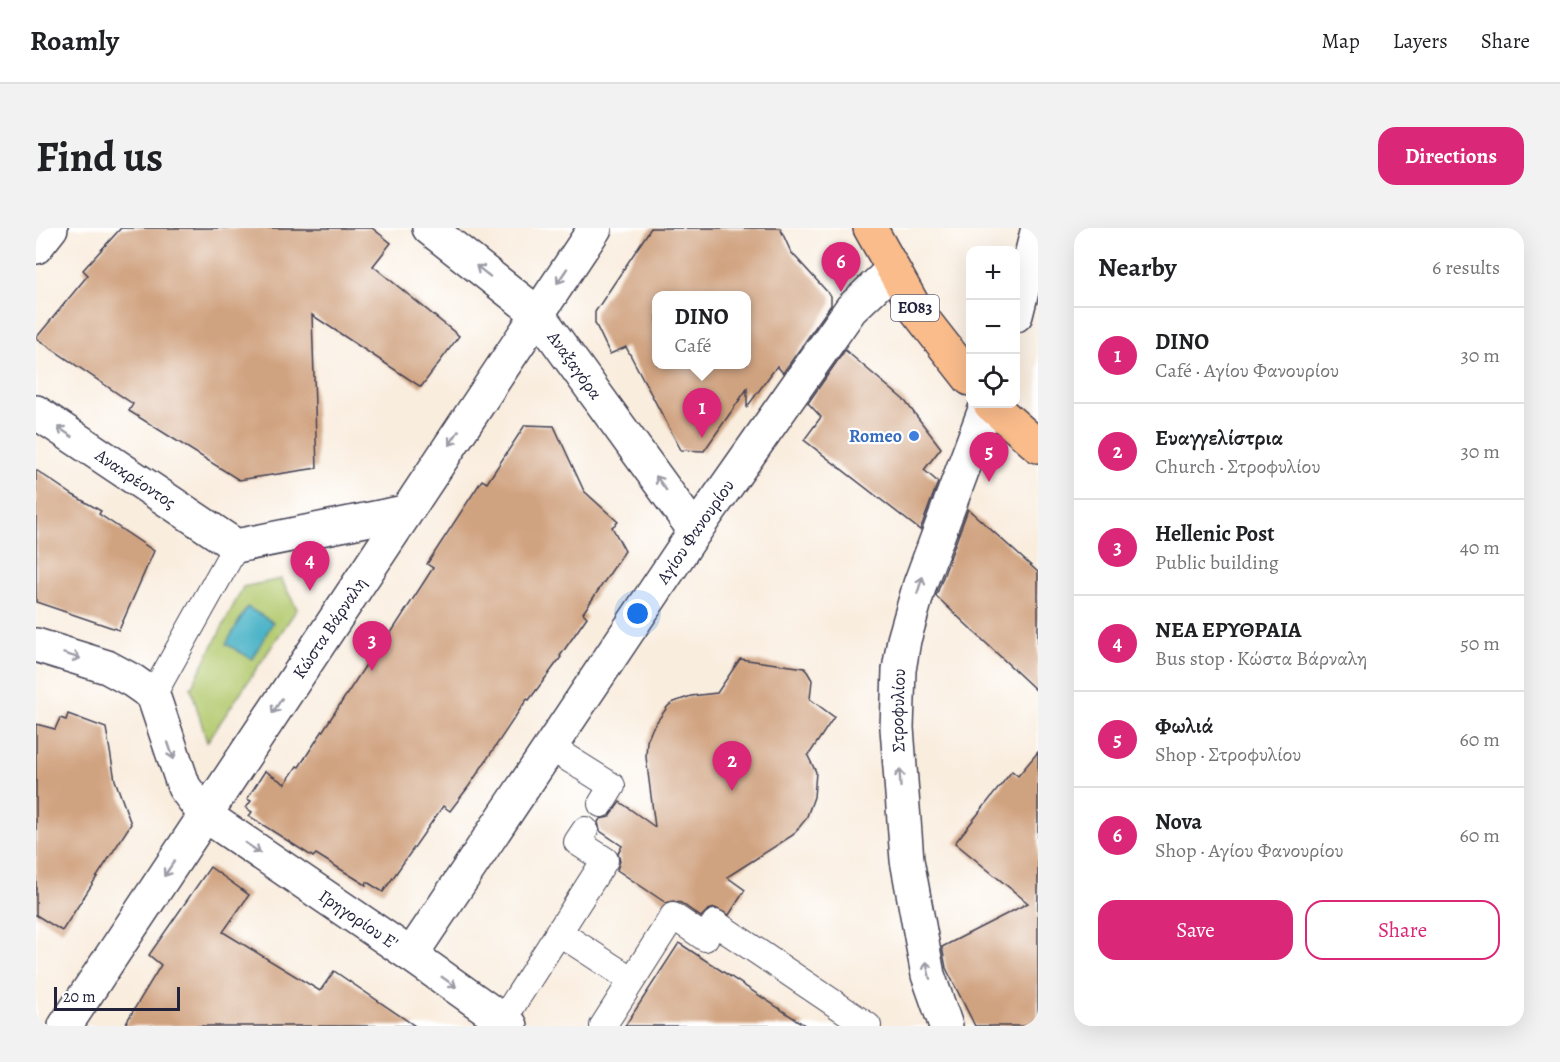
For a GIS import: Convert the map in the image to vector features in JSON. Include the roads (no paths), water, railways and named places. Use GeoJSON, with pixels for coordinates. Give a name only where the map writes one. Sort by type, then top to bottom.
{"type":"FeatureCollection","features":[{"type":"Feature","properties":{"kind":"main road","name":"ΕΟ83"},"geometry":{"type":"LineString","coordinates":[[870,228],[916,310],[966,374]]}},
{"type":"Feature","properties":{"kind":"main road"},"geometry":{"type":"LineString","coordinates":[[994,408],[1038,446]]}},
{"type":"Feature","properties":{"kind":"street"},"geometry":{"type":"LineString","coordinates":[[36,248],[51,228]]}},
{"type":"Feature","properties":{"kind":"street","name":"Αναξαγόρα"},"geometry":{"type":"LineString","coordinates":[[429,228],[537,313],[695,531]]}},
{"type":"Feature","properties":{"kind":"street","name":"Κώστα Βάρναλη"},"geometry":{"type":"LineString","coordinates":[[65,1026],[595,228]]}},
{"type":"Feature","properties":{"kind":"street"},"geometry":{"type":"LineString","coordinates":[[1020,300],[1038,228]]}},
{"type":"Feature","properties":{"kind":"street","name":"Αγίου Φανουρίου"},"geometry":{"type":"LineString","coordinates":[[411,955],[695,531],[851,309],[892,270]]}},
{"type":"Feature","properties":{"kind":"street","name":"Στροφυλίου"},"geometry":{"type":"LineString","coordinates":[[946,1026],[928,975],[907,860],[897,728],[899,670],[904,640],[920,584],[987,408]]}},
{"type":"Feature","properties":{"kind":"street","name":"Ανακρέοντος"},"geometry":{"type":"LineString","coordinates":[[36,412],[236,546]]}},
{"type":"Feature","properties":{"kind":"street"},"geometry":{"type":"LineString","coordinates":[[36,645],[107,667],[153,695],[236,546],[405,512]]}},
{"type":"Feature","properties":{"kind":"street","name":"Γρηγορίου Ε'"},"geometry":{"type":"LineString","coordinates":[[153,695],[184,787],[205,815],[507,1023]]}},
{"type":"Feature","properties":{"kind":"street"},"geometry":{"type":"LineString","coordinates":[[550,747],[612,786],[602,804]]}},
{"type":"Feature","properties":{"kind":"street"},"geometry":{"type":"LineString","coordinates":[[507,1023],[558,933],[604,860],[576,842],[585,830]]}},
{"type":"Feature","properties":{"kind":"street"},"geometry":{"type":"LineString","coordinates":[[603,1026],[673,916],[705,938],[715,922],[868,1026]]}},
{"type":"Feature","properties":{"kind":"street"},"geometry":{"type":"LineString","coordinates":[[558,933],[632,980]]}},
{"type":"Feature","properties":{"kind":"water"},"geometry":{"type":"Polygon","coordinates":[[[247,607],[273,622],[252,659],[226,644],[247,607]]]}},
{"type":"Feature","properties":{"kind":"place","name":"Nova"},"geometry":{"type":"Point","coordinates":[841,292]}},
{"type":"Feature","properties":{"kind":"place","name":"Romeo"},"geometry":{"type":"Point","coordinates":[914,436]}},
{"type":"Feature","properties":{"kind":"place","name":"DINO"},"geometry":{"type":"Point","coordinates":[702,438]}},
{"type":"Feature","properties":{"kind":"place","name":"Φωλιά"},"geometry":{"type":"Point","coordinates":[989,482]}},
{"type":"Feature","properties":{"kind":"place","name":"ΝΕΑ ΕΡΥΘΡΑΙΑ"},"geometry":{"type":"Point","coordinates":[310,591]}},
{"type":"Feature","properties":{"kind":"place","name":"Hellenic Post"},"geometry":{"type":"Point","coordinates":[372,671]}},
{"type":"Feature","properties":{"kind":"place","name":"Ευαγγελίστρια"},"geometry":{"type":"Point","coordinates":[732,791]}}]}
